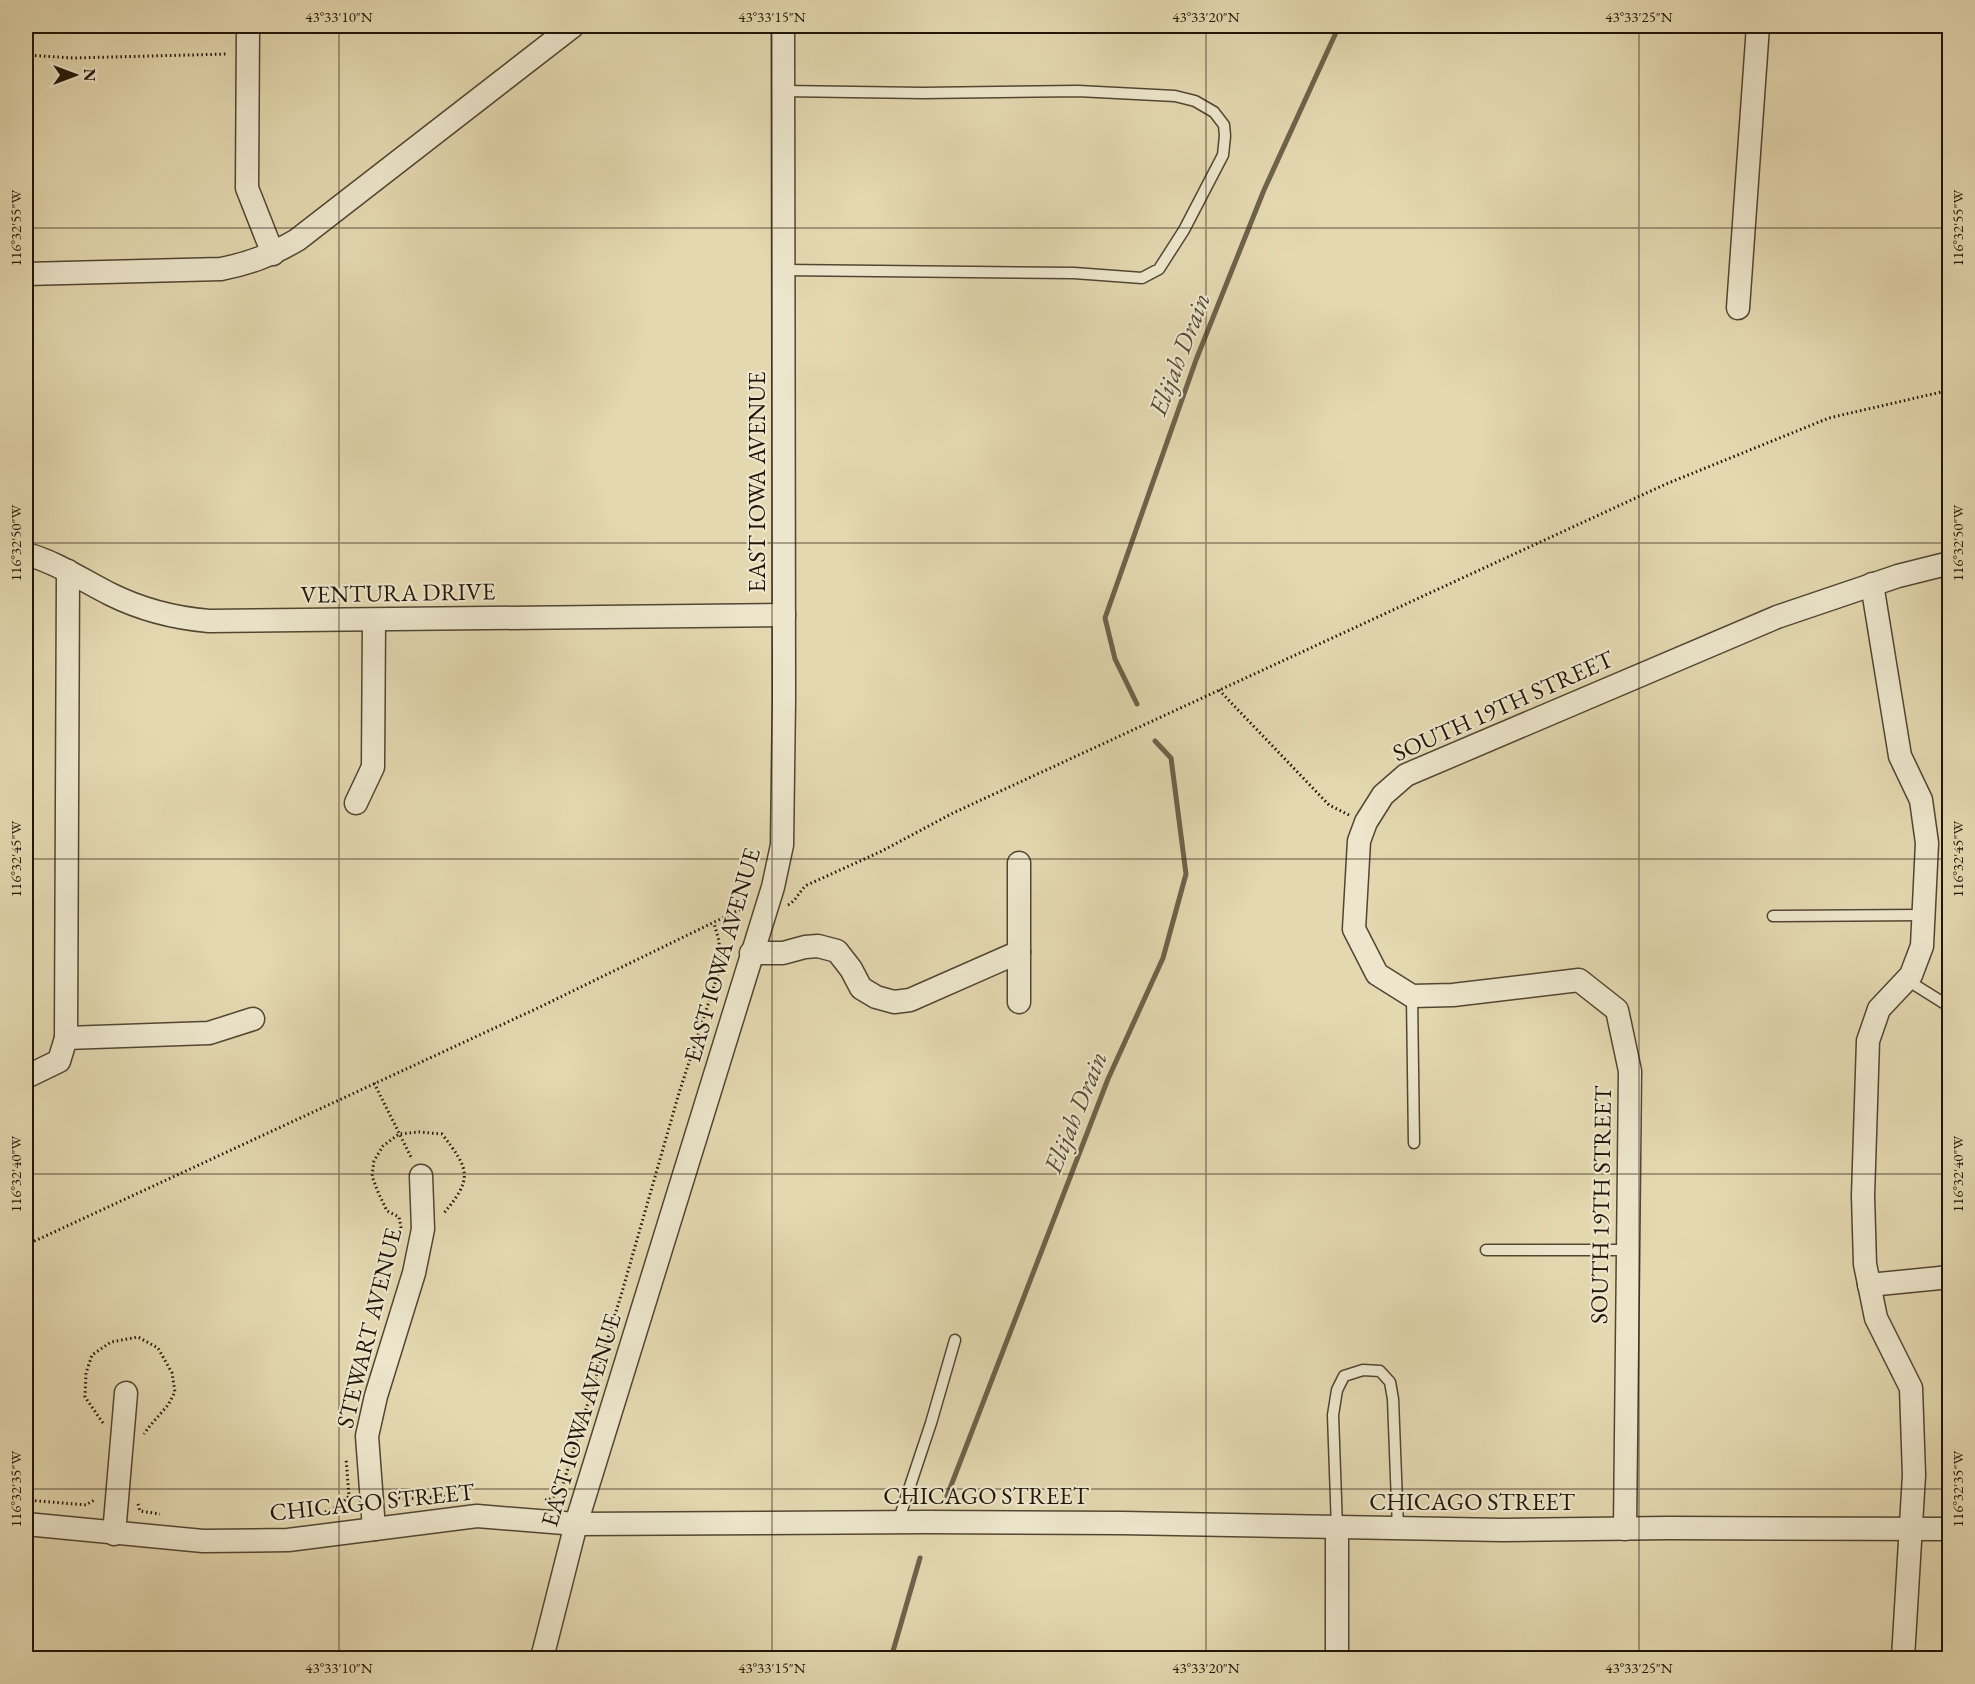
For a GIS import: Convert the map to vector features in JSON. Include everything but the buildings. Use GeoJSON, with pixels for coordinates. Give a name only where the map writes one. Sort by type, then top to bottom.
{"type":"FeatureCollection","features":[{"type":"Feature","properties":{"kind":"street"},"geometry":{"type":"LineString","coordinates":[[248,26],[247,188],[273,254]]}},
{"type":"Feature","properties":{"kind":"street"},"geometry":{"type":"LineString","coordinates":[[26,274],[221,269],[273,254],[297,240],[573,26]]}},
{"type":"Feature","properties":{"kind":"street","name":"EAST IOWA AVENUE"},"geometry":{"type":"LineString","coordinates":[[542,1659],[576,1524],[772,887],[782,845],[783,26]]}},
{"type":"Feature","properties":{"kind":"street"},"geometry":{"type":"LineString","coordinates":[[1738,308],[1758,26]]}},
{"type":"Feature","properties":{"kind":"street","name":"VENTURA DRIVE"},"geometry":{"type":"LineString","coordinates":[[26,554],[68,571],[139,608],[176,618],[209,621],[784,615]]}},
{"type":"Feature","properties":{"kind":"street","name":"SOUTH 19TH STREET"},"geometry":{"type":"LineString","coordinates":[[1625,1529],[1630,1071],[1617,1010],[1579,980],[1453,995],[1412,996],[1377,974],[1354,929],[1359,841],[1366,822],[1383,795],[1406,775],[1777,617],[1872,584],[1950,563]]}},
{"type":"Feature","properties":{"kind":"street"},"geometry":{"type":"LineString","coordinates":[[26,1077],[59,1061],[66,1038],[68,571]]}},
{"type":"Feature","properties":{"kind":"street"},"geometry":{"type":"LineString","coordinates":[[1872,584],[1900,756],[1920,800],[1927,843],[1922,946],[1911,975],[1879,1009],[1868,1041],[1863,1196],[1865,1264],[1876,1318],[1911,1388],[1914,1475],[1903,1659]]}},
{"type":"Feature","properties":{"kind":"street"},"geometry":{"type":"LineString","coordinates":[[356,803],[373,767],[374,620]]}},
{"type":"Feature","properties":{"kind":"street"},"geometry":{"type":"LineString","coordinates":[[1019,863],[1019,1002]]}},
{"type":"Feature","properties":{"kind":"street"},"geometry":{"type":"LineString","coordinates":[[751,953],[783,952],[818,946],[837,951],[852,969],[861,988],[876,998],[894,1002],[910,1000],[1019,952]]}},
{"type":"Feature","properties":{"kind":"street"},"geometry":{"type":"LineString","coordinates":[[66,1038],[209,1033],[253,1019]]}},
{"type":"Feature","properties":{"kind":"street","name":"STEWART AVENUE"},"geometry":{"type":"LineString","coordinates":[[374,1529],[367,1436],[376,1396],[419,1251],[423,1229],[421,1176]]}},
{"type":"Feature","properties":{"kind":"street"},"geometry":{"type":"LineString","coordinates":[[1869,1285],[1950,1277]]}},
{"type":"Feature","properties":{"kind":"street"},"geometry":{"type":"LineString","coordinates":[[114,1534],[126,1393]]}},
{"type":"Feature","properties":{"kind":"street","name":"CHICAGO STREET"},"geometry":{"type":"LineString","coordinates":[[26,1524],[203,1541],[288,1540],[477,1515],[576,1524],[898,1522],[1122,1523],[1337,1529],[1950,1529]]}},
{"type":"Feature","properties":{"kind":"street"},"geometry":{"type":"LineString","coordinates":[[1336,1659],[1337,1529]]}},
{"type":"Feature","properties":{"kind":"lane"},"geometry":{"type":"LineString","coordinates":[[783,91],[923,93],[1078,91],[1174,96],[1195,101],[1215,112],[1224,125],[1225,136],[1223,155],[1184,230],[1159,269],[1142,278],[1074,273],[783,270]]}},
{"type":"Feature","properties":{"kind":"lane"},"geometry":{"type":"LineString","coordinates":[[1773,916],[1924,915]]}},
{"type":"Feature","properties":{"kind":"lane"},"geometry":{"type":"LineString","coordinates":[[1907,980],[1950,1007]]}},
{"type":"Feature","properties":{"kind":"lane"},"geometry":{"type":"LineString","coordinates":[[1412,996],[1414,1143]]}},
{"type":"Feature","properties":{"kind":"lane"},"geometry":{"type":"LineString","coordinates":[[1486,1250],[1628,1250]]}},
{"type":"Feature","properties":{"kind":"lane"},"geometry":{"type":"LineString","coordinates":[[898,1522],[955,1341]]}},
{"type":"Feature","properties":{"kind":"lane"},"geometry":{"type":"LineString","coordinates":[[1337,1529],[1333,1415],[1336,1390],[1344,1376],[1363,1370],[1380,1371],[1390,1382],[1394,1422],[1398,1529]]}},
{"type":"Feature","properties":{"kind":"path"},"geometry":{"type":"LineString","coordinates":[[26,55],[73,58],[195,56],[248,52]]}},
{"type":"Feature","properties":{"kind":"path"},"geometry":{"type":"LineString","coordinates":[[781,904],[788,906],[807,885],[882,851],[953,813],[1666,484],[1829,418],[1950,390]]}},
{"type":"Feature","properties":{"kind":"path"},"geometry":{"type":"LineString","coordinates":[[1219,690],[1329,805],[1366,822]]}},
{"type":"Feature","properties":{"kind":"path"},"geometry":{"type":"LineString","coordinates":[[26,1245],[540,1007],[742,910],[748,901]]}},
{"type":"Feature","properties":{"kind":"path"},"geometry":{"type":"LineString","coordinates":[[374,1083],[421,1176]]}},
{"type":"Feature","properties":{"kind":"waterway","name":"Elijah Drain"},"geometry":{"type":"LineString","coordinates":[[1137,704],[1115,659],[1105,618],[1196,360],[1264,190],[1339,26]]}},
{"type":"Feature","properties":{"kind":"waterway","name":"Elijah Drain"},"geometry":{"type":"LineString","coordinates":[[947,1496],[1108,1079],[1163,958],[1186,874],[1171,758],[1155,741]]}},
{"type":"Feature","properties":{"kind":"waterway","name":"Elijah Drain"},"geometry":{"type":"LineString","coordinates":[[891,1658],[920,1558]]}}]}
